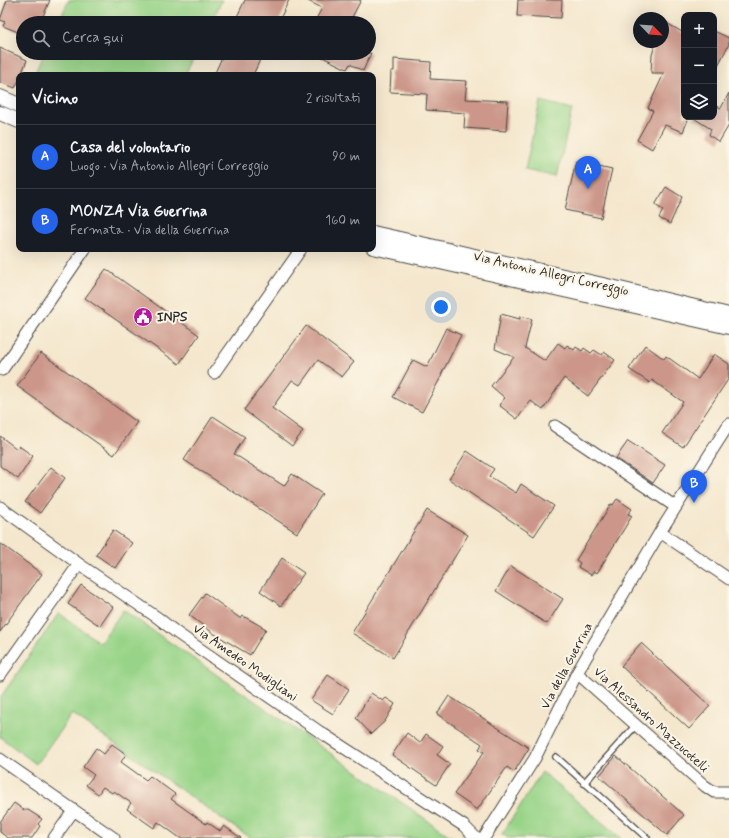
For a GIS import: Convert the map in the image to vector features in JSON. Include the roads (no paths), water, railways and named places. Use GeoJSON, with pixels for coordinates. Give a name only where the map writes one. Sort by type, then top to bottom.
{"type":"FeatureCollection","features":[{"type":"Feature","properties":{"kind":"street"},"geometry":{"type":"LineString","coordinates":[[0,97],[16,104]]}},
{"type":"Feature","properties":{"kind":"street"},"geometry":{"type":"LineString","coordinates":[[0,113],[16,120]]}},
{"type":"Feature","properties":{"kind":"street","name":"Via Antonio Allegri Correggio"},"geometry":{"type":"LineString","coordinates":[[376,234],[729,315]]}},
{"type":"Feature","properties":{"kind":"street","name":"Via Antonio Allegri Correggio"},"geometry":{"type":"LineString","coordinates":[[376,248],[729,327]]}},
{"type":"Feature","properties":{"kind":"street"},"geometry":{"type":"LineString","coordinates":[[2,370],[83,252]]}},
{"type":"Feature","properties":{"kind":"street"},"geometry":{"type":"LineString","coordinates":[[214,373],[299,252]]}},
{"type":"Feature","properties":{"kind":"street","name":"Via della Guerrina"},"geometry":{"type":"LineString","coordinates":[[484,838],[535,758],[577,673],[660,532],[729,424]]}},
{"type":"Feature","properties":{"kind":"street"},"geometry":{"type":"LineString","coordinates":[[555,426],[676,507]]}},
{"type":"Feature","properties":{"kind":"street","name":"Via Amedeo Modigliani"},"geometry":{"type":"LineString","coordinates":[[0,507],[320,732],[464,826],[476,838]]}},
{"type":"Feature","properties":{"kind":"street"},"geometry":{"type":"LineString","coordinates":[[660,532],[729,579]]}},
{"type":"Feature","properties":{"kind":"street"},"geometry":{"type":"LineString","coordinates":[[0,675],[79,564]]}},
{"type":"Feature","properties":{"kind":"street","name":"Via Alessandro Mazzucotelli"},"geometry":{"type":"LineString","coordinates":[[577,673],[705,786],[714,792],[729,792]]}},
{"type":"Feature","properties":{"kind":"street"},"geometry":{"type":"LineString","coordinates":[[0,759],[114,838]]}},
{"type":"Feature","properties":{"kind":"street"},"geometry":{"type":"LineString","coordinates":[[54,838],[74,810]]}},
{"type":"Feature","properties":{"kind":"lane"},"geometry":{"type":"LineString","coordinates":[[584,783],[636,725]]}},
{"type":"Feature","properties":{"kind":"lane"},"geometry":{"type":"LineString","coordinates":[[556,757],[647,838]]}},
{"type":"Feature","properties":{"kind":"place","name":"Casa del volontario"},"geometry":{"type":"Point","coordinates":[588,189]}},
{"type":"Feature","properties":{"kind":"place","name":"INPS"},"geometry":{"type":"Point","coordinates":[143,317]}},
{"type":"Feature","properties":{"kind":"place","name":"MONZA Via Guerrina"},"geometry":{"type":"Point","coordinates":[694,503]}}]}
